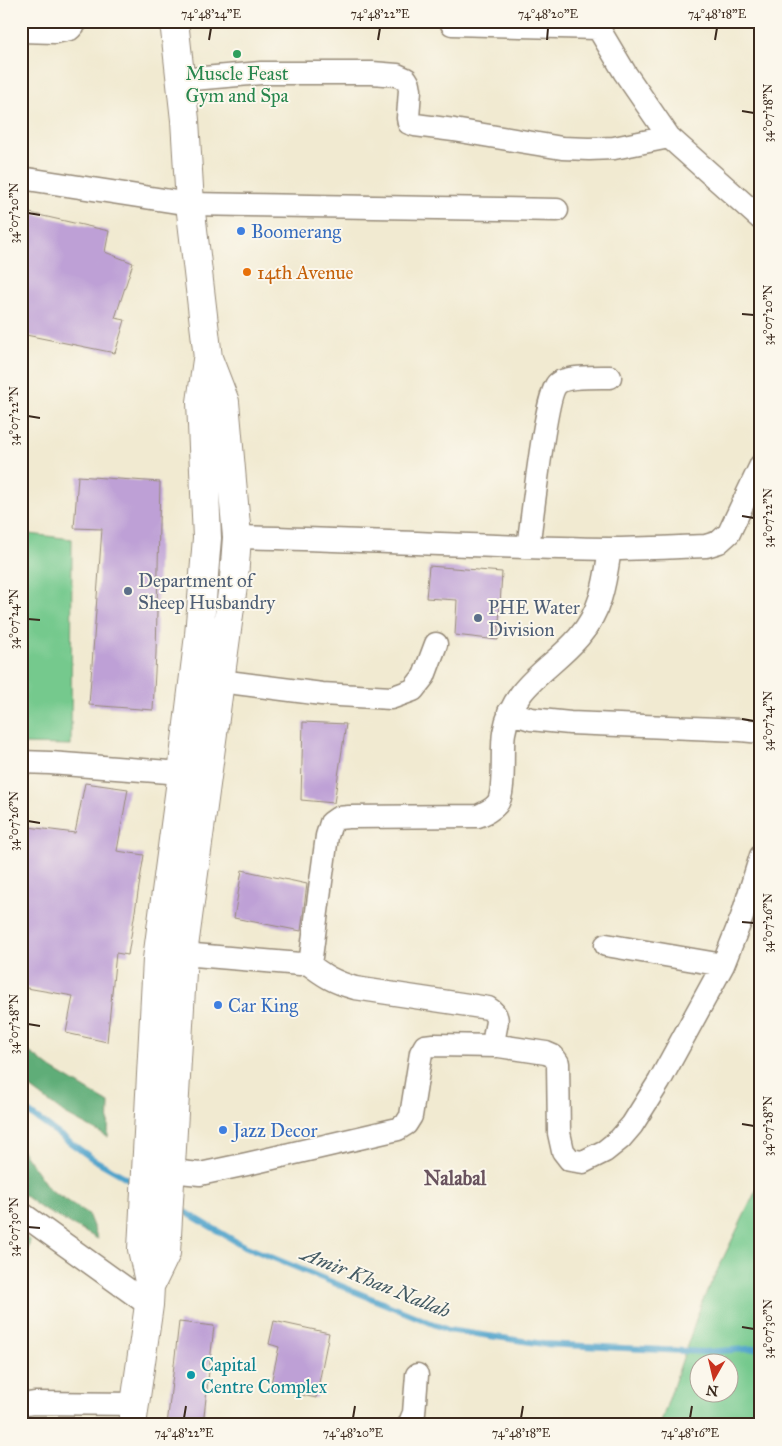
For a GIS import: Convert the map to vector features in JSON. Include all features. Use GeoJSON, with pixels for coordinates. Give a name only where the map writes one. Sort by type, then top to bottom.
{"type":"FeatureCollection","features":[{"type":"Feature","properties":{"kind":"highway"},"geometry":{"type":"LineString","coordinates":[[134,1414],[154,1251],[158,1169],[157,959],[195,776],[220,681],[234,578],[236,537],[224,402],[208,358],[190,204],[185,120],[174,21]]}},
{"type":"Feature","properties":{"kind":"highway"},"geometry":{"type":"LineString","coordinates":[[158,1169],[183,954],[195,776],[199,635],[207,538],[201,402],[208,358]]}},
{"type":"Feature","properties":{"kind":"street"},"geometry":{"type":"LineString","coordinates":[[21,30],[54,32],[70,29],[77,21]]}},
{"type":"Feature","properties":{"kind":"street"},"geometry":{"type":"LineString","coordinates":[[452,24],[596,25],[669,137],[761,219]]}},
{"type":"Feature","properties":{"kind":"street"},"geometry":{"type":"LineString","coordinates":[[181,80],[261,73],[372,73],[397,75],[406,79],[409,84],[408,118],[410,123],[415,125],[562,148],[614,148],[669,137]]}},
{"type":"Feature","properties":{"kind":"street"},"geometry":{"type":"LineString","coordinates":[[21,178],[190,204],[557,210]]}},
{"type":"Feature","properties":{"kind":"street"},"geometry":{"type":"LineString","coordinates":[[528,547],[545,425],[552,391],[557,383],[565,379],[610,377]]}},
{"type":"Feature","properties":{"kind":"street"},"geometry":{"type":"LineString","coordinates":[[236,537],[528,547],[706,546],[719,542],[729,533],[761,465]]}},
{"type":"Feature","properties":{"kind":"street"},"geometry":{"type":"LineString","coordinates":[[157,959],[183,954],[300,964],[306,962],[311,957],[327,836],[331,823],[338,818],[349,817],[478,816],[489,811],[499,802],[502,791],[504,734],[509,712],[521,693],[579,636],[597,610],[605,584],[610,548]]}},
{"type":"Feature","properties":{"kind":"street"},"geometry":{"type":"LineString","coordinates":[[220,681],[322,694],[391,698],[413,690],[424,676],[436,644]]}},
{"type":"Feature","properties":{"kind":"street"},"geometry":{"type":"LineString","coordinates":[[509,712],[531,719],[570,723],[761,732]]}},
{"type":"Feature","properties":{"kind":"street"},"geometry":{"type":"LineString","coordinates":[[21,762],[195,776]]}},
{"type":"Feature","properties":{"kind":"street"},"geometry":{"type":"LineString","coordinates":[[158,1169],[200,1174],[398,1129],[406,1124],[411,1116],[421,1052],[425,1046],[432,1045],[499,1046],[546,1052],[553,1056],[558,1063],[558,1133],[563,1151],[570,1160],[583,1162],[605,1151],[620,1139],[632,1125],[659,1082],[724,965],[742,917],[761,856]]}},
{"type":"Feature","properties":{"kind":"street"},"geometry":{"type":"LineString","coordinates":[[606,945],[724,965]]}},
{"type":"Feature","properties":{"kind":"street"},"geometry":{"type":"LineString","coordinates":[[306,962],[321,974],[336,982],[355,988],[488,1008],[495,1012],[498,1018],[494,1034],[495,1042],[499,1046]]}},
{"type":"Feature","properties":{"kind":"street"},"geometry":{"type":"LineString","coordinates":[[21,1213],[149,1296]]}},
{"type":"Feature","properties":{"kind":"street"},"geometry":{"type":"LineString","coordinates":[[409,1425],[414,1413],[417,1376]]}},
{"type":"Feature","properties":{"kind":"street"},"geometry":{"type":"LineString","coordinates":[[21,1404],[34,1403],[134,1414]]}},
{"type":"Feature","properties":{"kind":"green space"},"geometry":{"type":"Polygon","coordinates":[[[21,533],[72,539],[71,745],[21,744],[21,533]]]}},
{"type":"Feature","properties":{"kind":"green space"},"geometry":{"type":"Polygon","coordinates":[[[21,1046],[52,1069],[109,1103],[108,1137],[65,1114],[21,1081],[21,1046]]]}},
{"type":"Feature","properties":{"kind":"green space"},"geometry":{"type":"Polygon","coordinates":[[[21,1149],[49,1189],[88,1214],[98,1239],[41,1208],[21,1193],[21,1149]]]}},
{"type":"Feature","properties":{"kind":"green space"},"geometry":{"type":"Polygon","coordinates":[[[761,1180],[761,1425],[660,1425],[702,1302],[761,1180]]]}},
{"type":"Feature","properties":{"kind":"green space"},"geometry":{"type":"Polygon","coordinates":[[[21,1234],[30,1240],[21,1281],[21,1234]]]}},
{"type":"Feature","properties":{"kind":"building"},"geometry":{"type":"Polygon","coordinates":[[[21,211],[109,231],[105,252],[133,263],[115,318],[125,320],[115,353],[21,334],[21,211]]]}},
{"type":"Feature","properties":{"kind":"building","name":"Department of Sheep Husbandry"},"geometry":{"type":"Polygon","coordinates":[[[78,476],[160,482],[153,710],[89,705],[102,529],[74,528],[78,476]]]}},
{"type":"Feature","properties":{"kind":"building","name":"PHE Water Division"},"geometry":{"type":"Polygon","coordinates":[[[429,566],[502,572],[498,640],[455,635],[457,600],[426,598],[429,566]]]}},
{"type":"Feature","properties":{"kind":"building"},"geometry":{"type":"Polygon","coordinates":[[[303,722],[346,724],[334,803],[301,800],[303,722]]]}},
{"type":"Feature","properties":{"kind":"building"},"geometry":{"type":"Polygon","coordinates":[[[85,783],[128,789],[117,851],[144,855],[128,955],[116,953],[107,1042],[66,1033],[73,996],[21,987],[21,826],[75,833],[85,783]]]}},
{"type":"Feature","properties":{"kind":"building"},"geometry":{"type":"Polygon","coordinates":[[[242,870],[307,884],[301,931],[234,918],[242,870]]]}},
{"type":"Feature","properties":{"kind":"building"},"geometry":{"type":"Polygon","coordinates":[[[274,1321],[329,1333],[316,1398],[270,1388],[279,1347],[269,1344],[274,1321]]]}},
{"type":"Feature","properties":{"kind":"building","name":"Capital Centre Complex"},"geometry":{"type":"Polygon","coordinates":[[[179,1322],[214,1326],[203,1425],[167,1425],[179,1322]]]}},
{"type":"Feature","properties":{"kind":"waterway","name":"Amir Khan Nallah"},"geometry":{"type":"LineString","coordinates":[[21,1107],[93,1159],[139,1185]]}},
{"type":"Feature","properties":{"kind":"waterway","name":"Amir Khan Nallah"},"geometry":{"type":"LineString","coordinates":[[175,1206],[242,1245],[448,1330],[544,1344],[704,1352],[761,1348]]}},
{"type":"Feature","properties":{"kind":"place","name":"Muscle Feast Gym and Spa"},"geometry":{"type":"Point","coordinates":[237,54]}},
{"type":"Feature","properties":{"kind":"place","name":"Boomerang"},"geometry":{"type":"Point","coordinates":[241,231]}},
{"type":"Feature","properties":{"kind":"place","name":"14th Avenue"},"geometry":{"type":"Point","coordinates":[247,272]}},
{"type":"Feature","properties":{"kind":"place","name":"Department of Sheep Husbandry"},"geometry":{"type":"Point","coordinates":[128,591]}},
{"type":"Feature","properties":{"kind":"place","name":"PHE Water Division"},"geometry":{"type":"Point","coordinates":[478,618]}},
{"type":"Feature","properties":{"kind":"place","name":"Car King"},"geometry":{"type":"Point","coordinates":[218,1005]}},
{"type":"Feature","properties":{"kind":"place","name":"Jazz Decor"},"geometry":{"type":"Point","coordinates":[223,1130]}},
{"type":"Feature","properties":{"kind":"place","name":"Capital Centre Complex"},"geometry":{"type":"Point","coordinates":[191,1375]}},
{"type":"Feature","properties":{"kind":"district","name":"Nalabal"},"geometry":{"type":"Point","coordinates":[455,1178]}}]}
